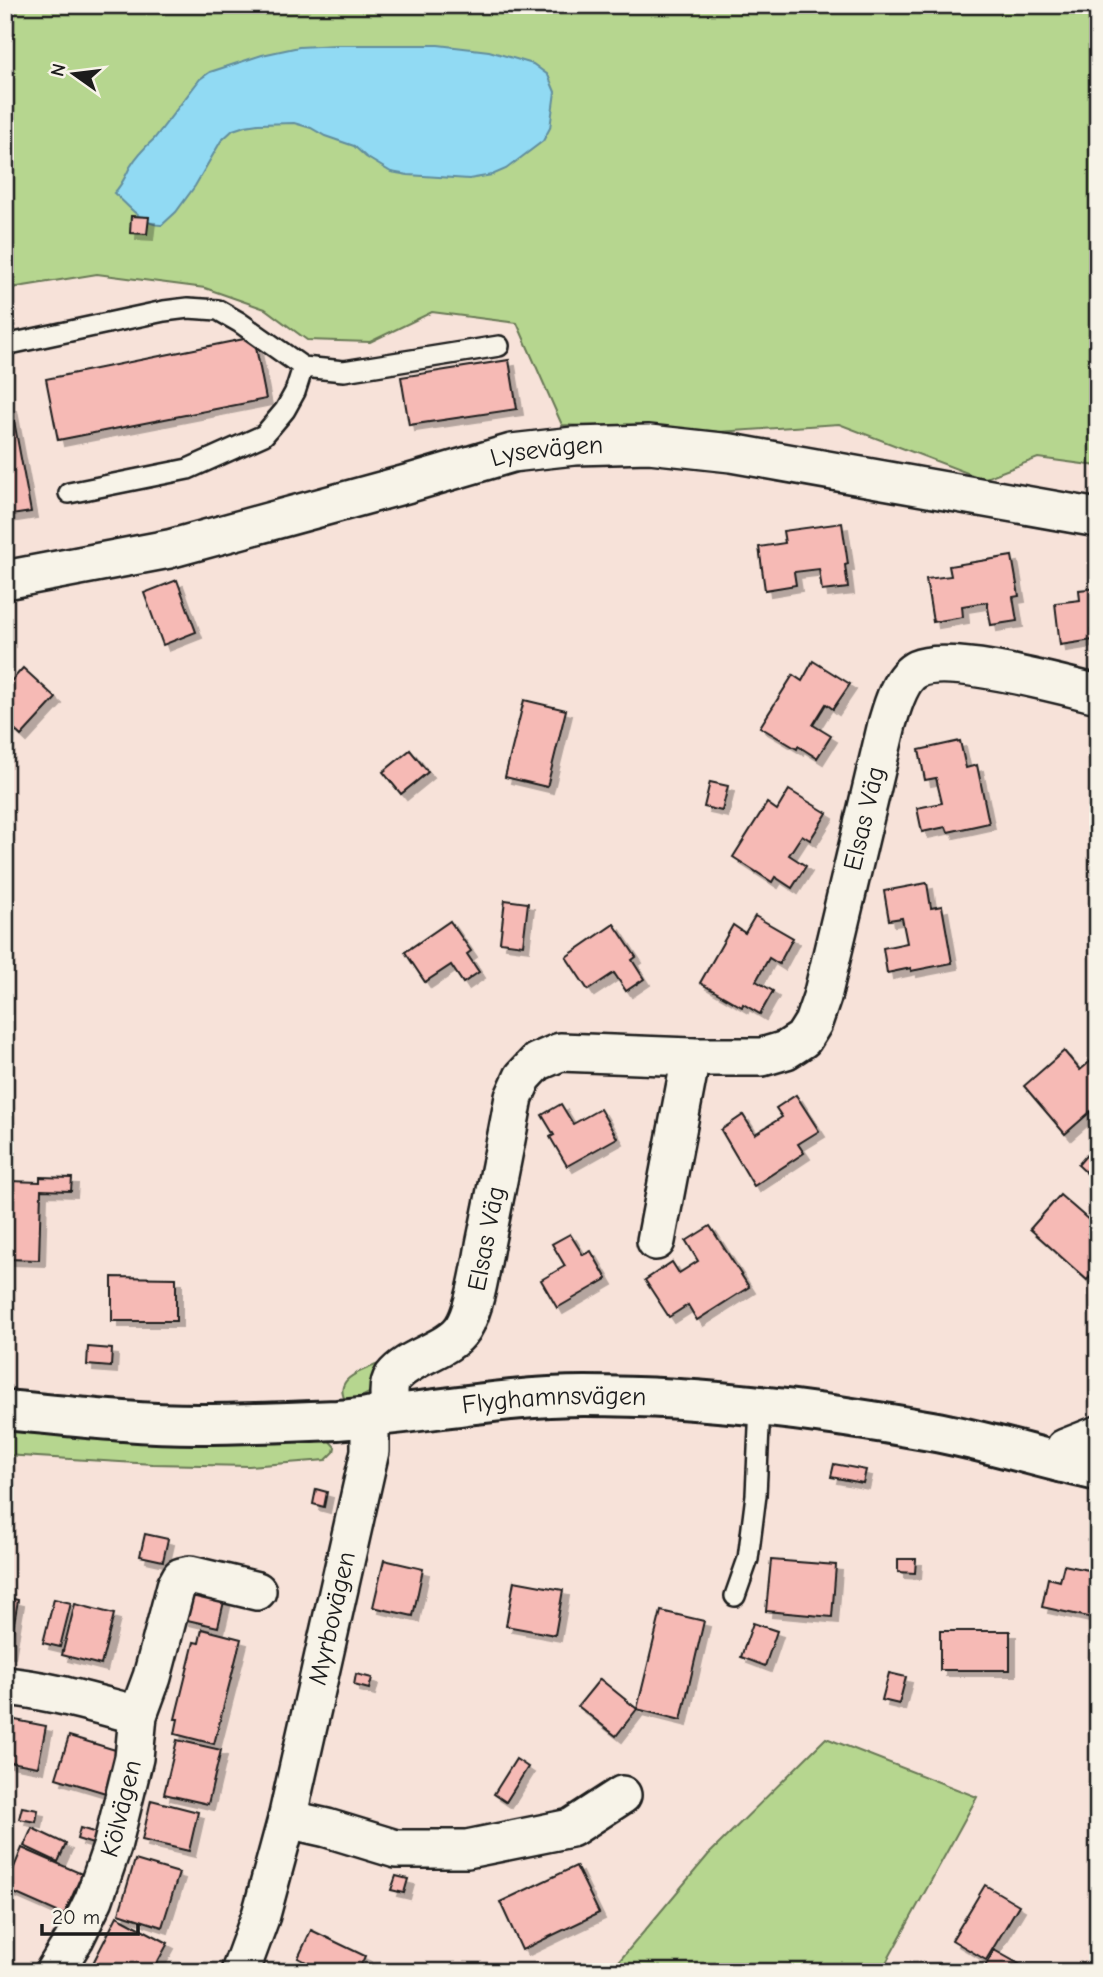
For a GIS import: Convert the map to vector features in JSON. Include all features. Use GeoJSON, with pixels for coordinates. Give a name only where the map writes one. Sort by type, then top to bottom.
{"type":"FeatureCollection","features":[{"type":"Feature","properties":{"kind":"street","name":"Lysevägen"},"geometry":{"type":"LineString","coordinates":[[5,580],[169,549],[512,453],[574,446],[649,444],[731,453],[1098,519]]}},
{"type":"Feature","properties":{"kind":"street","name":"Elsas Väg"},"geometry":{"type":"LineString","coordinates":[[381,1415],[392,1378],[407,1366],[444,1346],[463,1328],[477,1284],[514,1097],[523,1077],[537,1062],[560,1052],[762,1057],[786,1050],[803,1039],[813,1023],[822,996],[887,724],[898,689],[916,669],[939,665],[989,670],[1098,694]]}},
{"type":"Feature","properties":{"kind":"street"},"geometry":{"type":"LineString","coordinates":[[656,1241],[691,1057]]}},
{"type":"Feature","properties":{"kind":"street","name":"Flyghamnsvägen"},"geometry":{"type":"LineString","coordinates":[[5,1410],[197,1424],[338,1420],[530,1399],[581,1396],[645,1397],[760,1405],[934,1431],[1098,1471]]}},
{"type":"Feature","properties":{"kind":"street","name":"Myrbovägen"},"geometry":{"type":"LineString","coordinates":[[240,1972],[261,1915],[287,1819],[370,1451],[381,1415]]}},
{"type":"Feature","properties":{"kind":"street"},"geometry":{"type":"LineString","coordinates":[[1061,1463],[1065,1448],[1098,1435]]}},
{"type":"Feature","properties":{"kind":"street","name":"Kölvägen"},"geometry":{"type":"LineString","coordinates":[[54,1972],[94,1899],[113,1847],[134,1758],[138,1716],[152,1677],[176,1586],[181,1577],[190,1575],[257,1591]]}},
{"type":"Feature","properties":{"kind":"street"},"geometry":{"type":"LineString","coordinates":[[5,1686],[69,1698],[138,1716]]}},
{"type":"Feature","properties":{"kind":"street"},"geometry":{"type":"LineString","coordinates":[[287,1819],[396,1849],[467,1849],[571,1828],[622,1795]]}},
{"type":"Feature","properties":{"kind":"lane"},"geometry":{"type":"LineString","coordinates":[[5,345],[163,310],[188,308],[218,310],[303,367],[344,372],[499,346]]}},
{"type":"Feature","properties":{"kind":"lane"},"geometry":{"type":"LineString","coordinates":[[69,493],[188,469],[264,435],[285,410],[295,392],[303,367]]}},
{"type":"Feature","properties":{"kind":"lane"},"geometry":{"type":"LineString","coordinates":[[735,1596],[748,1559],[756,1495],[760,1405]]}},
{"type":"Feature","properties":{"kind":"green space"},"geometry":{"type":"Polygon","coordinates":[[[5,5],[1098,5],[1098,466],[1038,458],[983,479],[839,424],[718,432],[562,425],[517,323],[432,312],[370,342],[307,340],[265,309],[205,288],[97,274],[5,289],[5,5]]]}},
{"type":"Feature","properties":{"kind":"green space"},"geometry":{"type":"Polygon","coordinates":[[[381,1363],[371,1392],[356,1400],[345,1400],[342,1392],[347,1380],[381,1363]]]}},
{"type":"Feature","properties":{"kind":"green space"},"geometry":{"type":"Polygon","coordinates":[[[5,1431],[77,1436],[327,1438],[335,1447],[326,1460],[249,1466],[153,1464],[5,1455],[5,1431]]]}},
{"type":"Feature","properties":{"kind":"green space"},"geometry":{"type":"Polygon","coordinates":[[[826,1738],[977,1797],[881,1972],[610,1972],[709,1854],[826,1738]]]}},
{"type":"Feature","properties":{"kind":"water"},"geometry":{"type":"Polygon","coordinates":[[[438,45],[489,51],[533,64],[548,75],[555,92],[550,128],[543,141],[506,169],[492,175],[469,179],[391,172],[366,157],[354,146],[311,128],[294,123],[258,124],[233,130],[221,141],[195,186],[176,212],[162,225],[142,218],[114,193],[138,156],[200,79],[210,72],[262,55],[299,47],[438,45]]]}},
{"type":"Feature","properties":{"kind":"building"},"geometry":{"type":"Polygon","coordinates":[[[131,216],[149,217],[147,234],[130,233],[131,216]]]}},
{"type":"Feature","properties":{"kind":"building"},"geometry":{"type":"Polygon","coordinates":[[[254,337],[266,399],[58,440],[46,379],[254,337]]]}},
{"type":"Feature","properties":{"kind":"building"},"geometry":{"type":"Polygon","coordinates":[[[509,360],[517,409],[409,425],[401,377],[509,360]]]}},
{"type":"Feature","properties":{"kind":"building"},"geometry":{"type":"Polygon","coordinates":[[[11,405],[31,512],[5,516],[5,406],[11,405]]]}},
{"type":"Feature","properties":{"kind":"building"},"geometry":{"type":"Polygon","coordinates":[[[842,523],[848,564],[845,565],[848,588],[822,591],[819,569],[794,572],[796,585],[765,590],[759,547],[785,543],[783,531],[842,523]]]}},
{"type":"Feature","properties":{"kind":"building"},"geometry":{"type":"Polygon","coordinates":[[[1012,556],[1019,596],[1013,597],[1017,621],[991,625],[987,602],[962,606],[963,617],[933,622],[926,579],[951,576],[949,566],[1012,556]]]}},
{"type":"Feature","properties":{"kind":"building"},"geometry":{"type":"Polygon","coordinates":[[[177,580],[196,632],[163,645],[144,593],[177,580]]]}},
{"type":"Feature","properties":{"kind":"building"},"geometry":{"type":"Polygon","coordinates":[[[1098,588],[1098,629],[1091,629],[1093,640],[1060,645],[1055,603],[1080,600],[1079,590],[1098,588]]]}},
{"type":"Feature","properties":{"kind":"building"},"geometry":{"type":"Polygon","coordinates":[[[813,661],[850,684],[833,709],[826,704],[813,725],[831,736],[817,758],[760,727],[793,675],[802,681],[813,661]]]}},
{"type":"Feature","properties":{"kind":"building"},"geometry":{"type":"Polygon","coordinates":[[[23,668],[56,698],[21,736],[5,721],[5,688],[23,668]]]}},
{"type":"Feature","properties":{"kind":"building"},"geometry":{"type":"Polygon","coordinates":[[[524,700],[566,710],[547,787],[505,777],[524,700]]]}},
{"type":"Feature","properties":{"kind":"building"},"geometry":{"type":"Polygon","coordinates":[[[960,741],[966,768],[977,765],[989,823],[948,832],[946,827],[922,832],[917,808],[942,803],[936,778],[925,780],[919,750],[960,741]]]}},
{"type":"Feature","properties":{"kind":"building"},"geometry":{"type":"Polygon","coordinates":[[[410,750],[428,772],[401,794],[383,772],[410,750]]]}},
{"type":"Feature","properties":{"kind":"building"},"geometry":{"type":"Polygon","coordinates":[[[710,782],[728,786],[722,811],[704,807],[710,782]]]}},
{"type":"Feature","properties":{"kind":"building"},"geometry":{"type":"Polygon","coordinates":[[[789,790],[827,813],[810,840],[802,835],[789,855],[806,866],[792,888],[775,877],[772,882],[733,857],[767,803],[777,810],[789,790]]]}},
{"type":"Feature","properties":{"kind":"building"},"geometry":{"type":"Polygon","coordinates":[[[927,883],[931,908],[942,906],[952,963],[887,973],[883,948],[907,943],[902,918],[889,920],[884,891],[927,883]]]}},
{"type":"Feature","properties":{"kind":"building"},"geometry":{"type":"Polygon","coordinates":[[[505,900],[528,903],[523,945],[500,942],[505,900]]]}},
{"type":"Feature","properties":{"kind":"building"},"geometry":{"type":"Polygon","coordinates":[[[755,916],[793,938],[779,964],[769,958],[756,981],[773,991],[760,1014],[700,983],[733,925],[745,933],[755,916]]]}},
{"type":"Feature","properties":{"kind":"building"},"geometry":{"type":"Polygon","coordinates":[[[450,921],[471,951],[467,954],[479,972],[463,983],[451,965],[425,982],[405,952],[450,921]]]}},
{"type":"Feature","properties":{"kind":"building"},"geometry":{"type":"Polygon","coordinates":[[[614,924],[636,957],[632,960],[644,979],[626,991],[614,973],[588,990],[566,957],[614,924]]]}},
{"type":"Feature","properties":{"kind":"building"},"geometry":{"type":"Polygon","coordinates":[[[1064,1051],[1080,1070],[1098,1055],[1098,1105],[1065,1134],[1024,1086],[1064,1051]]]}},
{"type":"Feature","properties":{"kind":"building"},"geometry":{"type":"Polygon","coordinates":[[[796,1095],[819,1131],[798,1144],[804,1153],[754,1186],[721,1130],[743,1115],[755,1134],[782,1117],[776,1108],[796,1095]]]}},
{"type":"Feature","properties":{"kind":"building"},"geometry":{"type":"Polygon","coordinates":[[[561,1104],[573,1124],[600,1109],[617,1138],[567,1166],[550,1137],[554,1135],[542,1115],[561,1104]]]}},
{"type":"Feature","properties":{"kind":"building"},"geometry":{"type":"Polygon","coordinates":[[[1090,1151],[1098,1159],[1098,1175],[1093,1179],[1078,1165],[1090,1151]]]}},
{"type":"Feature","properties":{"kind":"building"},"geometry":{"type":"Polygon","coordinates":[[[40,1177],[72,1178],[71,1191],[41,1190],[39,1260],[5,1259],[5,1212],[8,1212],[9,1181],[40,1182],[40,1177]]]}},
{"type":"Feature","properties":{"kind":"building"},"geometry":{"type":"Polygon","coordinates":[[[1060,1195],[1098,1228],[1098,1268],[1087,1280],[1030,1229],[1060,1195]]]}},
{"type":"Feature","properties":{"kind":"building"},"geometry":{"type":"Polygon","coordinates":[[[710,1226],[749,1287],[697,1320],[688,1305],[669,1317],[645,1280],[672,1262],[679,1273],[698,1261],[686,1241],[710,1226]]]}},
{"type":"Feature","properties":{"kind":"building"},"geometry":{"type":"Polygon","coordinates":[[[570,1234],[583,1255],[591,1251],[607,1279],[557,1308],[541,1280],[565,1266],[552,1244],[570,1234]]]}},
{"type":"Feature","properties":{"kind":"building"},"geometry":{"type":"Polygon","coordinates":[[[112,1277],[176,1278],[176,1321],[112,1321],[112,1277]]]}},
{"type":"Feature","properties":{"kind":"building"},"geometry":{"type":"Polygon","coordinates":[[[88,1347],[112,1349],[111,1367],[87,1365],[88,1347]]]}},
{"type":"Feature","properties":{"kind":"building"},"geometry":{"type":"Polygon","coordinates":[[[834,1464],[866,1470],[863,1483],[831,1477],[834,1464]]]}},
{"type":"Feature","properties":{"kind":"building"},"geometry":{"type":"Polygon","coordinates":[[[316,1489],[327,1492],[324,1507],[313,1504],[316,1489]]]}},
{"type":"Feature","properties":{"kind":"building"},"geometry":{"type":"Polygon","coordinates":[[[145,1534],[168,1539],[163,1561],[140,1556],[145,1534]]]}},
{"type":"Feature","properties":{"kind":"building"},"geometry":{"type":"Polygon","coordinates":[[[898,1559],[916,1559],[915,1573],[898,1572],[898,1559]]]}},
{"type":"Feature","properties":{"kind":"building"},"geometry":{"type":"Polygon","coordinates":[[[384,1560],[423,1569],[413,1616],[373,1607],[384,1560]]]}},
{"type":"Feature","properties":{"kind":"building"},"geometry":{"type":"Polygon","coordinates":[[[771,1560],[836,1565],[832,1617],[766,1611],[771,1560]]]}},
{"type":"Feature","properties":{"kind":"building"},"geometry":{"type":"Polygon","coordinates":[[[1064,1565],[1098,1572],[1098,1594],[1093,1618],[1042,1607],[1048,1578],[1060,1581],[1064,1565]]]}},
{"type":"Feature","properties":{"kind":"building"},"geometry":{"type":"Polygon","coordinates":[[[514,1581],[563,1590],[555,1635],[506,1626],[514,1581]]]}},
{"type":"Feature","properties":{"kind":"building"},"geometry":{"type":"Polygon","coordinates":[[[192,1584],[226,1593],[218,1627],[183,1619],[192,1584]]]}},
{"type":"Feature","properties":{"kind":"building"},"geometry":{"type":"Polygon","coordinates":[[[5,1597],[18,1600],[9,1652],[5,1652],[5,1597]]]}},
{"type":"Feature","properties":{"kind":"building"},"geometry":{"type":"Polygon","coordinates":[[[54,1599],[71,1603],[60,1647],[43,1643],[54,1599]]]}},
{"type":"Feature","properties":{"kind":"building"},"geometry":{"type":"Polygon","coordinates":[[[75,1604],[114,1614],[101,1665],[62,1655],[75,1604]]]}},
{"type":"Feature","properties":{"kind":"building"},"geometry":{"type":"Polygon","coordinates":[[[661,1611],[704,1621],[681,1720],[637,1709],[661,1611]]]}},
{"type":"Feature","properties":{"kind":"building"},"geometry":{"type":"Polygon","coordinates":[[[753,1623],[777,1631],[765,1666],[741,1657],[753,1623]]]}},
{"type":"Feature","properties":{"kind":"building"},"geometry":{"type":"Polygon","coordinates":[[[202,1629],[241,1639],[214,1744],[175,1734],[178,1719],[175,1719],[194,1642],[199,1643],[202,1629]]]}},
{"type":"Feature","properties":{"kind":"building"},"geometry":{"type":"Polygon","coordinates":[[[940,1631],[1010,1631],[1010,1670],[940,1670],[940,1631]]]}},
{"type":"Feature","properties":{"kind":"building"},"geometry":{"type":"Polygon","coordinates":[[[889,1673],[906,1677],[899,1704],[882,1700],[889,1673]]]}},
{"type":"Feature","properties":{"kind":"building"},"geometry":{"type":"Polygon","coordinates":[[[356,1674],[372,1678],[369,1689],[354,1685],[356,1674]]]}},
{"type":"Feature","properties":{"kind":"building"},"geometry":{"type":"Polygon","coordinates":[[[600,1679],[637,1709],[616,1736],[578,1706],[600,1679]]]}},
{"type":"Feature","properties":{"kind":"building"},"geometry":{"type":"Polygon","coordinates":[[[5,1718],[46,1726],[38,1767],[5,1761],[5,1718]]]}},
{"type":"Feature","properties":{"kind":"building"},"geometry":{"type":"Polygon","coordinates":[[[69,1736],[122,1752],[109,1794],[56,1778],[69,1736]]]}},
{"type":"Feature","properties":{"kind":"building"},"geometry":{"type":"Polygon","coordinates":[[[177,1740],[221,1750],[208,1804],[164,1794],[177,1740]]]}},
{"type":"Feature","properties":{"kind":"building"},"geometry":{"type":"Polygon","coordinates":[[[516,1759],[528,1767],[506,1802],[494,1794],[516,1759]]]}},
{"type":"Feature","properties":{"kind":"building"},"geometry":{"type":"Polygon","coordinates":[[[151,1800],[198,1812],[189,1851],[142,1840],[151,1800]]]}},
{"type":"Feature","properties":{"kind":"building"},"geometry":{"type":"Polygon","coordinates":[[[22,1807],[38,1810],[36,1822],[19,1819],[22,1807]]]}},
{"type":"Feature","properties":{"kind":"building"},"geometry":{"type":"Polygon","coordinates":[[[32,1828],[66,1844],[58,1862],[24,1846],[32,1828]]]}},
{"type":"Feature","properties":{"kind":"building"},"geometry":{"type":"Polygon","coordinates":[[[80,1828],[100,1834],[96,1845],[77,1839],[80,1828]]]}},
{"type":"Feature","properties":{"kind":"building"},"geometry":{"type":"Polygon","coordinates":[[[22,1848],[82,1874],[64,1915],[5,1889],[22,1848]]]}},
{"type":"Feature","properties":{"kind":"building"},"geometry":{"type":"Polygon","coordinates":[[[135,1860],[179,1873],[162,1927],[119,1913],[135,1860]]]}},
{"type":"Feature","properties":{"kind":"building"},"geometry":{"type":"Polygon","coordinates":[[[576,1866],[599,1913],[522,1950],[500,1902],[576,1866]]]}},
{"type":"Feature","properties":{"kind":"building"},"geometry":{"type":"Polygon","coordinates":[[[396,1876],[408,1879],[404,1893],[391,1890],[396,1876]]]}},
{"type":"Feature","properties":{"kind":"building"},"geometry":{"type":"Polygon","coordinates":[[[985,1885],[1019,1905],[986,1960],[952,1940],[985,1885]]]}},
{"type":"Feature","properties":{"kind":"building"},"geometry":{"type":"Polygon","coordinates":[[[117,1916],[168,1943],[152,1972],[99,1972],[91,1967],[117,1916]]]}},
{"type":"Feature","properties":{"kind":"building"},"geometry":{"type":"Polygon","coordinates":[[[311,1930],[365,1956],[358,1972],[326,1972],[298,1958],[311,1930]]]}},
{"type":"Feature","properties":{"kind":"building"},"geometry":{"type":"Polygon","coordinates":[[[994,1950],[1026,1968],[1025,1972],[982,1972],[994,1950]]]}}]}
